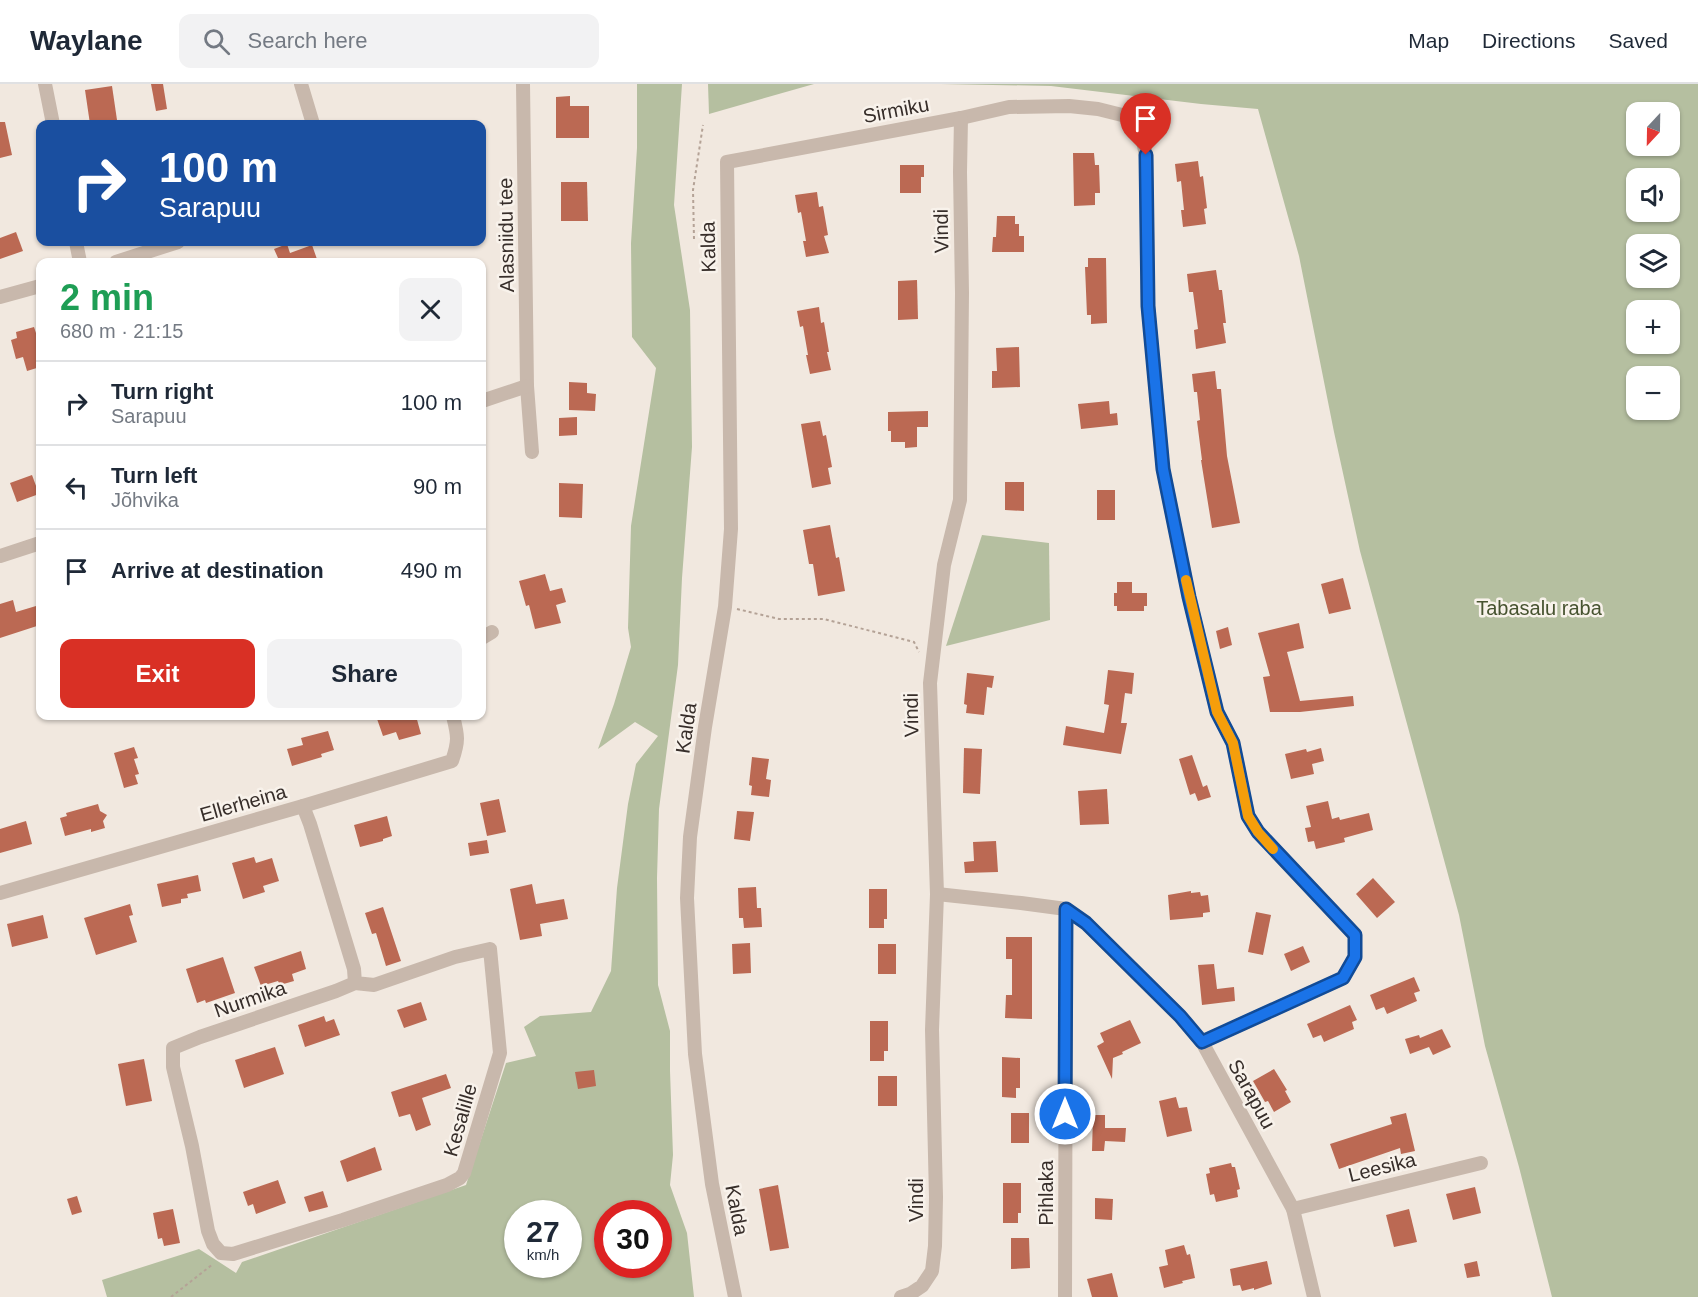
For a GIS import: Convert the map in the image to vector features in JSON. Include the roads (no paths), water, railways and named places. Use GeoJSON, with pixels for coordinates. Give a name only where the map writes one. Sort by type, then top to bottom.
{"type":"FeatureCollection","features":[{"type":"Feature","properties":{"kind":"street"},"geometry":{"type":"LineString","coordinates":[[45,84],[52,120]]}},
{"type":"Feature","properties":{"kind":"street"},"geometry":{"type":"LineString","coordinates":[[301,84],[312,120]]}},
{"type":"Feature","properties":{"kind":"street","name":"Alasniidu tee"},"geometry":{"type":"LineString","coordinates":[[523,84],[527,386],[532,453]]}},
{"type":"Feature","properties":{"kind":"street","name":"Sirmiku"},"geometry":{"type":"LineString","coordinates":[[727,162],[1009,107],[1069,106],[1098,109],[1126,116],[1140,128],[1146,155],[1148,306],[1163,469],[1189,597],[1217,712],[1233,743],[1248,816],[1258,832],[1355,935],[1355,957],[1343,978],[1202,1042]]}},
{"type":"Feature","properties":{"kind":"street","name":"Vindi"},"geometry":{"type":"LineString","coordinates":[[901,1297],[922,1286],[932,1271],[935,1246],[932,1030],[937,894],[930,683],[944,565],[960,500],[961,118]]}},
{"type":"Feature","properties":{"kind":"street","name":"Kalda"},"geometry":{"type":"LineString","coordinates":[[727,162],[731,529],[725,607],[690,837],[687,898],[694,1054],[712,1184],[735,1297]]}},
{"type":"Feature","properties":{"kind":"street"},"geometry":{"type":"LineString","coordinates":[[128,258],[166,246]]}},
{"type":"Feature","properties":{"kind":"street"},"geometry":{"type":"LineString","coordinates":[[0,297],[36,287]]}},
{"type":"Feature","properties":{"kind":"street"},"geometry":{"type":"LineString","coordinates":[[486,400],[527,386]]}},
{"type":"Feature","properties":{"kind":"street"},"geometry":{"type":"LineString","coordinates":[[0,556],[36,544]]}},
{"type":"Feature","properties":{"kind":"street","name":"Ellerheina"},"geometry":{"type":"LineString","coordinates":[[0,893],[452,761],[458,746],[454,720]]}},
{"type":"Feature","properties":{"kind":"street"},"geometry":{"type":"LineString","coordinates":[[303,806],[354,969],[355,983]]}},
{"type":"Feature","properties":{"kind":"street","name":"Sarapuu"},"geometry":{"type":"LineString","coordinates":[[937,894],[1066,909],[1086,923],[1180,1016],[1202,1042],[1293,1209],[1314,1297]]}},
{"type":"Feature","properties":{"kind":"street","name":"Pihlaka"},"geometry":{"type":"LineString","coordinates":[[1065,1297],[1066,909]]}},
{"type":"Feature","properties":{"kind":"street","name":"Kesalille"},"geometry":{"type":"LineString","coordinates":[[233,1254],[447,1185],[460,1178],[467,1167],[500,1053],[490,949],[455,957],[374,985],[355,983]]}},
{"type":"Feature","properties":{"kind":"street","name":"Nurmika"},"geometry":{"type":"LineString","coordinates":[[233,1254],[221,1253],[213,1244],[208,1231],[192,1146],[172,1067],[173,1048],[355,983]]}},
{"type":"Feature","properties":{"kind":"street","name":"Leesika"},"geometry":{"type":"LineString","coordinates":[[1293,1209],[1480,1163]]}},
{"type":"Feature","properties":{"kind":"park label","name":"Tabasalu raba"},"geometry":{"type":"Point","coordinates":[1539,608]}}]}
